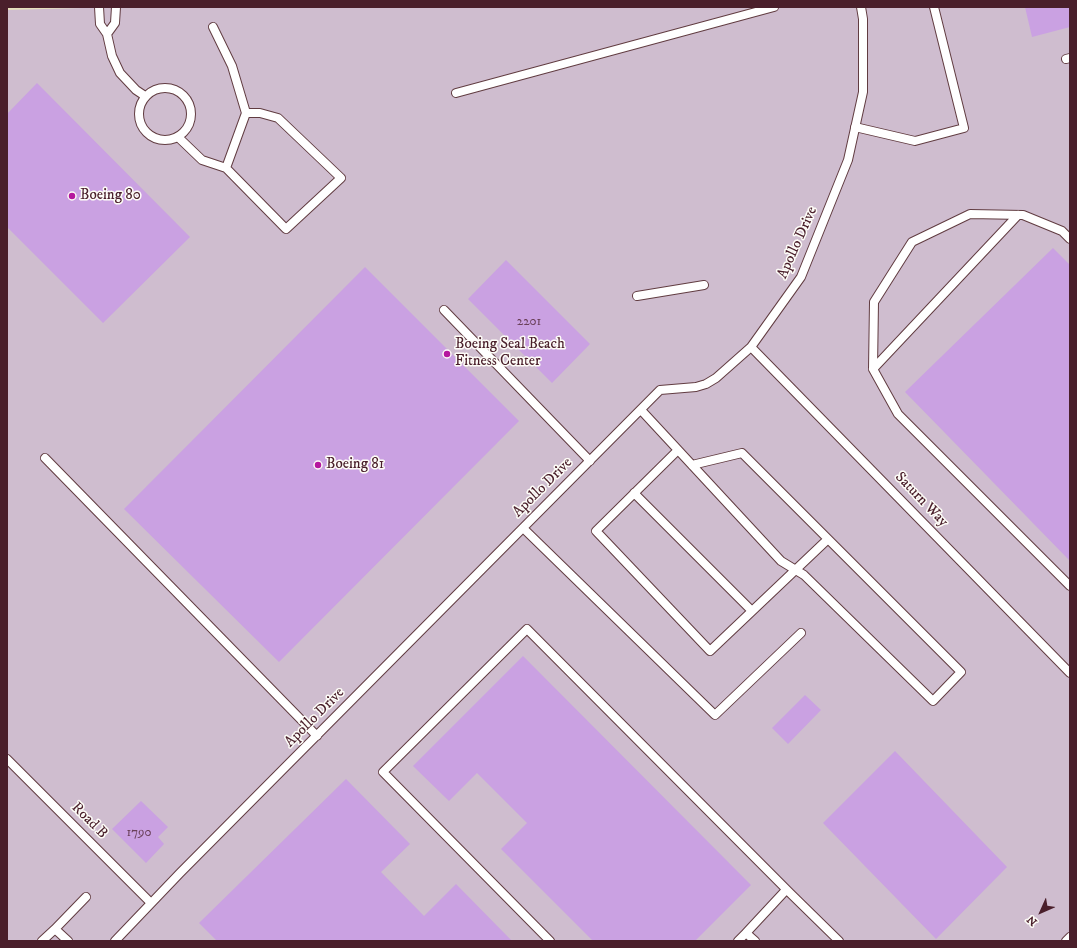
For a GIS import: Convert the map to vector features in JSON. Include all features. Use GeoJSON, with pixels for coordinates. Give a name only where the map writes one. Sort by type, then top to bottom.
{"type":"FeatureCollection","features":[{"type":"Feature","properties":{"kind":"lane"},"geometry":{"type":"LineString","coordinates":[[99,7],[100,24],[107,34],[112,56],[120,73],[136,90],[145,96]]}},
{"type":"Feature","properties":{"kind":"lane"},"geometry":{"type":"LineString","coordinates":[[107,34],[116,23],[116,7]]}},
{"type":"Feature","properties":{"kind":"lane"},"geometry":{"type":"LineString","coordinates":[[456,93],[774,7]]}},
{"type":"Feature","properties":{"kind":"lane","name":"Apollo Drive"},"geometry":{"type":"LineString","coordinates":[[114,941],[660,390],[696,387],[706,384],[716,378],[751,347],[801,277],[848,160],[863,92],[863,19],[861,7]]}},
{"type":"Feature","properties":{"kind":"lane"},"geometry":{"type":"LineString","coordinates":[[855,127],[915,141],[964,128],[934,7]]}},
{"type":"Feature","properties":{"kind":"lane"},"geometry":{"type":"LineString","coordinates":[[213,27],[232,66],[246,113],[226,168]]}},
{"type":"Feature","properties":{"kind":"lane"},"geometry":{"type":"LineString","coordinates":[[161,88],[170,88],[179,92],[189,105],[191,113],[190,122],[187,129],[174,140],[157,140],[149,136],[139,121],[138,112],[140,104],[145,96],[152,90],[161,88]]}},
{"type":"Feature","properties":{"kind":"lane"},"geometry":{"type":"LineString","coordinates":[[178,137],[202,160],[226,168],[286,229],[341,178],[278,118],[260,113],[246,113]]}},
{"type":"Feature","properties":{"kind":"lane"},"geometry":{"type":"LineString","coordinates":[[1070,239],[1062,231],[1023,215],[970,214],[912,242],[874,302],[873,368],[898,414],[1070,586]]}},
{"type":"Feature","properties":{"kind":"lane"},"geometry":{"type":"LineString","coordinates":[[873,368],[1018,215]]}},
{"type":"Feature","properties":{"kind":"lane"},"geometry":{"type":"LineString","coordinates":[[637,296],[704,285]]}},
{"type":"Feature","properties":{"kind":"lane"},"geometry":{"type":"LineString","coordinates":[[444,310],[590,461]]}},
{"type":"Feature","properties":{"kind":"lane","name":"Saturn Way"},"geometry":{"type":"LineString","coordinates":[[751,347],[1070,673]]}},
{"type":"Feature","properties":{"kind":"lane"},"geometry":{"type":"LineString","coordinates":[[641,410],[781,561],[804,575],[933,701],[961,672],[742,453],[692,465]]}},
{"type":"Feature","properties":{"kind":"lane"},"geometry":{"type":"LineString","coordinates":[[678,450],[596,531],[710,651],[828,539]]}},
{"type":"Feature","properties":{"kind":"lane"},"geometry":{"type":"LineString","coordinates":[[45,458],[317,736]]}},
{"type":"Feature","properties":{"kind":"lane"},"geometry":{"type":"LineString","coordinates":[[634,493],[752,611]]}},
{"type":"Feature","properties":{"kind":"lane"},"geometry":{"type":"LineString","coordinates":[[523,528],[714,716],[801,633]]}},
{"type":"Feature","properties":{"kind":"lane"},"geometry":{"type":"LineString","coordinates":[[550,941],[383,772],[526,629],[786,890],[839,941]]}},
{"type":"Feature","properties":{"kind":"lane","name":"Road B"},"geometry":{"type":"LineString","coordinates":[[7,759],[151,903]]}},
{"type":"Feature","properties":{"kind":"lane"},"geometry":{"type":"LineString","coordinates":[[738,941],[786,890]]}},
{"type":"Feature","properties":{"kind":"lane"},"geometry":{"type":"LineString","coordinates":[[42,941],[56,929],[86,897]]}},
{"type":"Feature","properties":{"kind":"lane"},"geometry":{"type":"LineString","coordinates":[[56,929],[68,941]]}},
{"type":"Feature","properties":{"kind":"lane"},"geometry":{"type":"LineString","coordinates":[[746,933],[755,941]]}},
{"type":"Feature","properties":{"kind":"lane"},"geometry":{"type":"LineString","coordinates":[[1066,941],[1070,937]]}},
{"type":"Feature","properties":{"kind":"shaded area"},"geometry":{"type":"Polygon","coordinates":[[[119,7],[1070,7],[1070,941],[7,941],[7,10],[119,7]]]}},
{"type":"Feature","properties":{"kind":"building"},"geometry":{"type":"Polygon","coordinates":[[[1025,7],[1070,7],[1070,27],[1032,37],[1025,7]]]}},
{"type":"Feature","properties":{"kind":"building"},"geometry":{"type":"Polygon","coordinates":[[[37,83],[190,237],[103,323],[7,227],[7,114],[37,83]]]}},
{"type":"Feature","properties":{"kind":"building"},"geometry":{"type":"Polygon","coordinates":[[[1053,248],[1070,265],[1070,561],[905,392],[1053,248]]]}},
{"type":"Feature","properties":{"kind":"building"},"geometry":{"type":"Polygon","coordinates":[[[506,260],[590,344],[552,383],[468,299],[506,260]]]}},
{"type":"Feature","properties":{"kind":"building"},"geometry":{"type":"Polygon","coordinates":[[[365,267],[519,421],[279,662],[124,509],[365,267]]]}},
{"type":"Feature","properties":{"kind":"building"},"geometry":{"type":"Polygon","coordinates":[[[523,656],[751,885],[695,941],[593,941],[501,849],[527,823],[477,773],[449,801],[413,766],[523,656]]]}},
{"type":"Feature","properties":{"kind":"building"},"geometry":{"type":"Polygon","coordinates":[[[805,695],[821,710],[788,744],[772,728],[805,695]]]}},
{"type":"Feature","properties":{"kind":"building"},"geometry":{"type":"Polygon","coordinates":[[[895,751],[1007,867],[936,939],[823,823],[895,751]]]}},
{"type":"Feature","properties":{"kind":"building"},"geometry":{"type":"Polygon","coordinates":[[[346,779],[410,844],[381,872],[424,916],[456,884],[512,941],[217,941],[199,923],[346,779]]]}},
{"type":"Feature","properties":{"kind":"building"},"geometry":{"type":"Polygon","coordinates":[[[141,801],[168,827],[158,837],[164,844],[146,863],[112,829],[141,801]]]}},
{"type":"Feature","properties":{"kind":"place","name":"Boeing 80"},"geometry":{"type":"Point","coordinates":[72,196]}},
{"type":"Feature","properties":{"kind":"place","name":"Boeing Seal Beach Fitness Center"},"geometry":{"type":"Point","coordinates":[447,354]}},
{"type":"Feature","properties":{"kind":"place","name":"Boeing 81"},"geometry":{"type":"Point","coordinates":[318,465]}}]}
